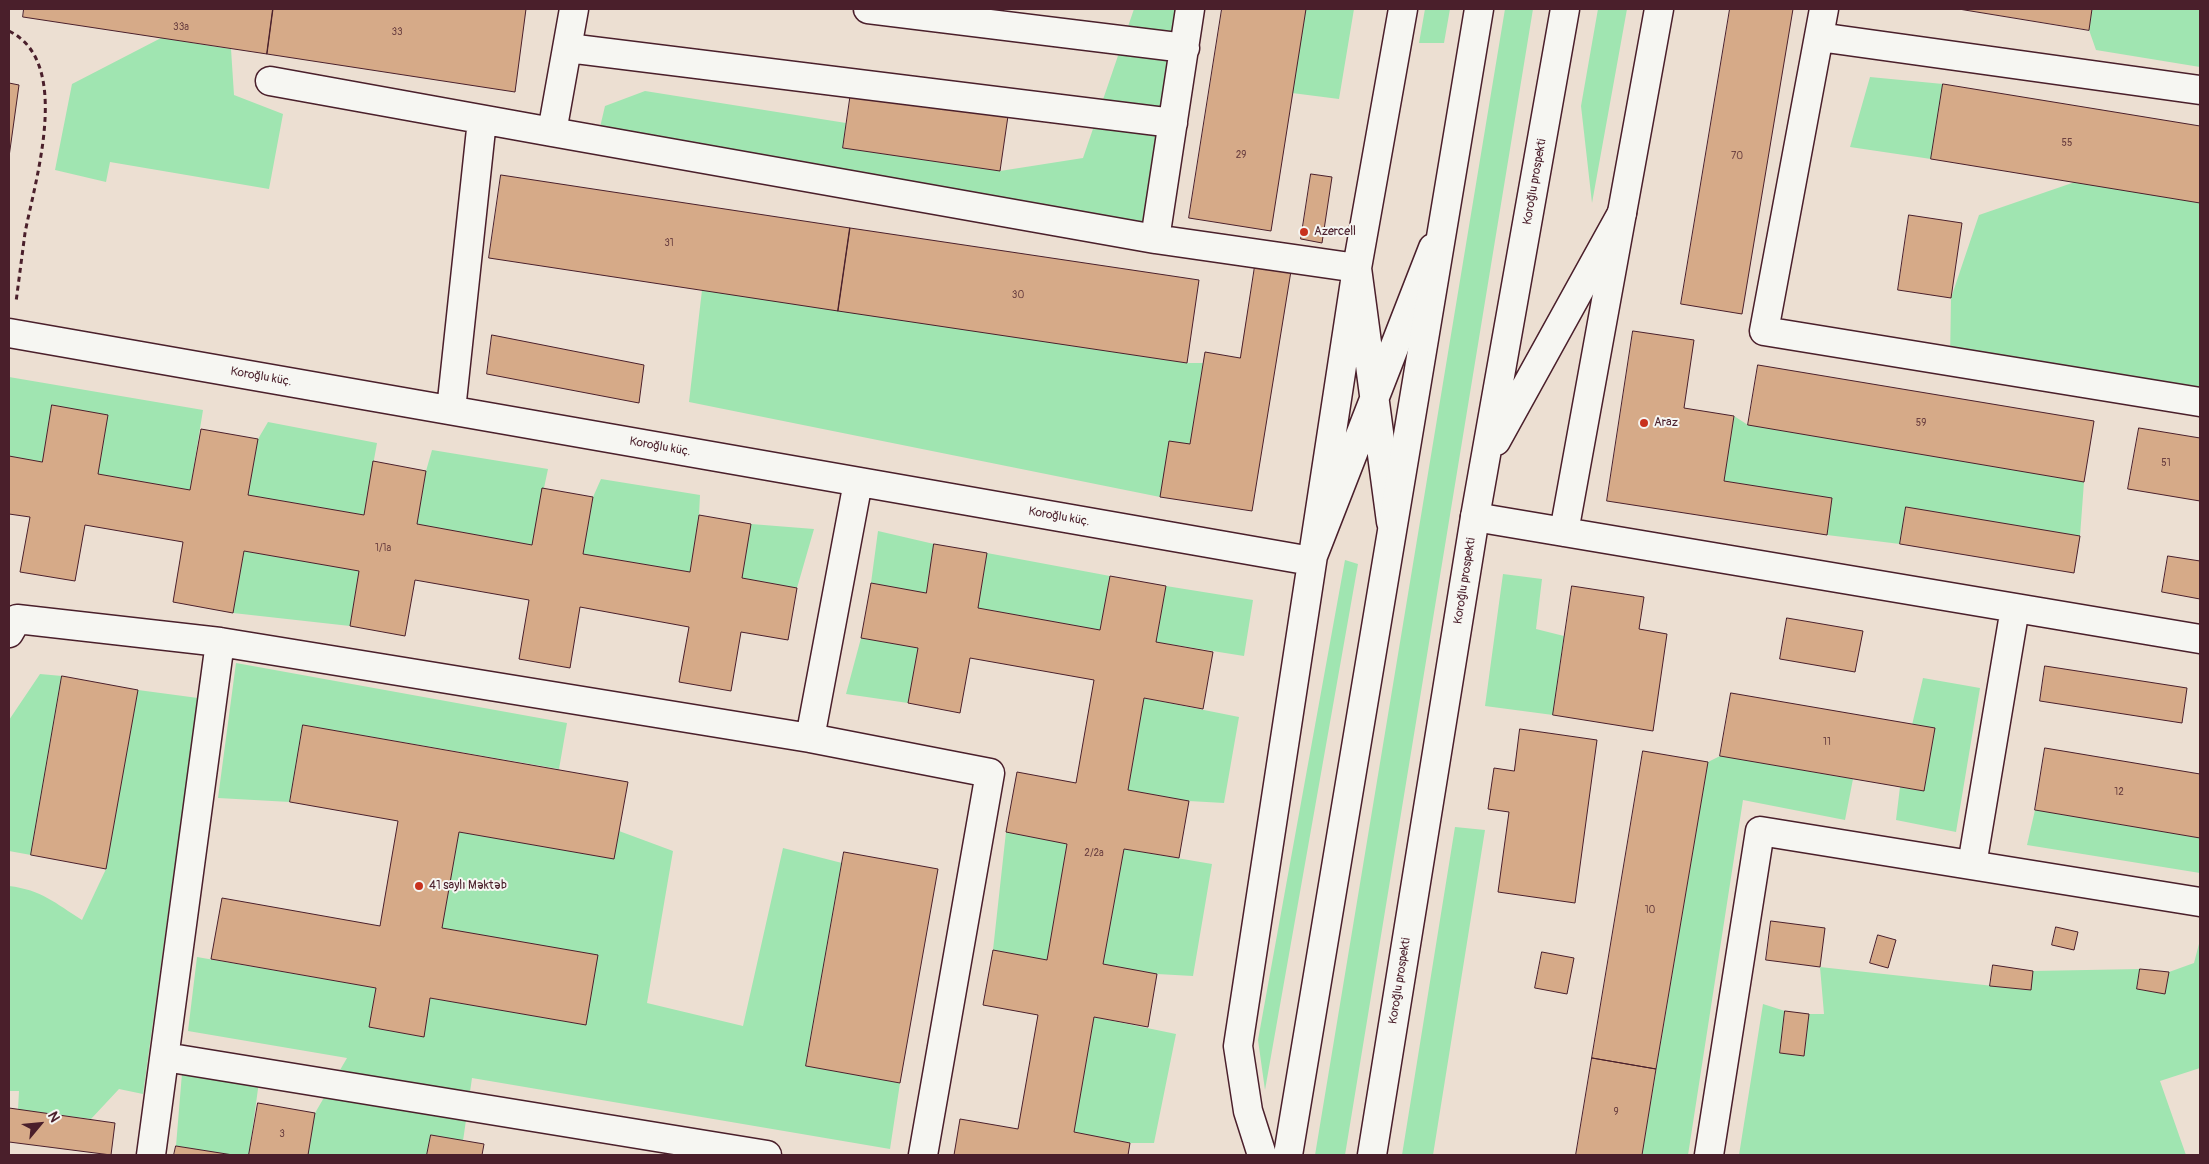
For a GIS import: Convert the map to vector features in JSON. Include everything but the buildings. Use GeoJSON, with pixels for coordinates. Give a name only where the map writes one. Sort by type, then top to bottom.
{"type":"FeatureCollection","features":[{"type":"Feature","properties":{"kind":"street"},"geometry":{"type":"LineString","coordinates":[[552,132],[574,9]]}},
{"type":"Feature","properties":{"kind":"street"},"geometry":{"type":"LineString","coordinates":[[868,9],[1185,48]]}},
{"type":"Feature","properties":{"kind":"street"},"geometry":{"type":"LineString","coordinates":[[1155,239],[1190,9]]}},
{"type":"Feature","properties":{"kind":"street"},"geometry":{"type":"LineString","coordinates":[[1262,1155],[1248,1111],[1238,1046],[1311,561],[1358,268],[1403,9]]}},
{"type":"Feature","properties":{"kind":"street"},"geometry":{"type":"LineString","coordinates":[[1288,1155],[1479,9]]}},
{"type":"Feature","properties":{"kind":"street","name":"Koroğlu prospekti"},"geometry":{"type":"LineString","coordinates":[[1372,1155],[1475,517],[1566,9]]}},
{"type":"Feature","properties":{"kind":"street"},"geometry":{"type":"LineString","coordinates":[[1564,532],[1659,9]]}},
{"type":"Feature","properties":{"kind":"street"},"geometry":{"type":"LineString","coordinates":[[1824,9],[1764,331],[2200,402]]}},
{"type":"Feature","properties":{"kind":"street"},"geometry":{"type":"LineString","coordinates":[[1819,37],[2200,90]]}},
{"type":"Feature","properties":{"kind":"street"},"geometry":{"type":"LineString","coordinates":[[568,48],[1172,123]]}},
{"type":"Feature","properties":{"kind":"street"},"geometry":{"type":"LineString","coordinates":[[270,81],[1155,239],[1358,268]]}},
{"type":"Feature","properties":{"kind":"street"},"geometry":{"type":"LineString","coordinates":[[451,410],[482,120]]}},
{"type":"Feature","properties":{"kind":"street"},"geometry":{"type":"LineString","coordinates":[[1486,459],[1622,213]]}},
{"type":"Feature","properties":{"kind":"street"},"geometry":{"type":"LineString","coordinates":[[1311,561],[1443,222]]}},
{"type":"Feature","properties":{"kind":"street"},"geometry":{"type":"LineString","coordinates":[[1358,268],[1392,528]]}},
{"type":"Feature","properties":{"kind":"street","name":"Koroğlu küç."},"geometry":{"type":"LineString","coordinates":[[10,334],[1311,561]]}},
{"type":"Feature","properties":{"kind":"street"},"geometry":{"type":"LineString","coordinates":[[810,738],[858,482]]}},
{"type":"Feature","properties":{"kind":"street"},"geometry":{"type":"LineString","coordinates":[[1475,517],[2200,639]]}},
{"type":"Feature","properties":{"kind":"street"},"geometry":{"type":"LineString","coordinates":[[1972,865],[2015,608]]}},
{"type":"Feature","properties":{"kind":"street"},"geometry":{"type":"LineString","coordinates":[[11,619],[220,642],[810,738],[990,773],[924,1155]]}},
{"type":"Feature","properties":{"kind":"street"},"geometry":{"type":"LineString","coordinates":[[151,1155],[220,642]]}},
{"type":"Feature","properties":{"kind":"street"},"geometry":{"type":"LineString","coordinates":[[1709,1155],[1760,831],[2200,902]]}},
{"type":"Feature","properties":{"kind":"street"},"geometry":{"type":"LineString","coordinates":[[164,1057],[766,1155]]}},
{"type":"Feature","properties":{"kind":"path"},"geometry":{"type":"LineString","coordinates":[[9,31],[17,35],[31,49],[42,71],[46,129],[25,234],[10,334]]}},
{"type":"Feature","properties":{"kind":"green space"},"geometry":{"type":"Polygon","coordinates":[[[1134,9],[1186,9],[1153,225],[597,140],[605,106],[645,91],[846,123],[843,148],[1000,171],[1083,158],[1134,9]]]}},
{"type":"Feature","properties":{"kind":"green space"},"geometry":{"type":"Polygon","coordinates":[[[1306,9],[1354,9],[1339,99],[1292,93],[1306,9]]]}},
{"type":"Feature","properties":{"kind":"green space"},"geometry":{"type":"Polygon","coordinates":[[[1425,9],[1450,9],[1444,43],[1419,43],[1425,9]]]}},
{"type":"Feature","properties":{"kind":"green space"},"geometry":{"type":"Polygon","coordinates":[[[1505,9],[1533,9],[1345,1155],[1315,1155],[1505,9]]]}},
{"type":"Feature","properties":{"kind":"green space"},"geometry":{"type":"Polygon","coordinates":[[[1598,9],[1627,9],[1592,203],[1581,106],[1598,9]]]}},
{"type":"Feature","properties":{"kind":"green space"},"geometry":{"type":"Polygon","coordinates":[[[2092,9],[2200,9],[2200,67],[2096,50],[2089,30],[2092,9]]]}},
{"type":"Feature","properties":{"kind":"green space"},"geometry":{"type":"Polygon","coordinates":[[[161,38],[231,49],[234,95],[283,114],[269,189],[110,162],[106,182],[55,170],[72,84],[161,38]]]}},
{"type":"Feature","properties":{"kind":"green space"},"geometry":{"type":"Polygon","coordinates":[[[1870,77],[1943,84],[1931,159],[1850,147],[1870,77]]]}},
{"type":"Feature","properties":{"kind":"green space"},"geometry":{"type":"Polygon","coordinates":[[[2075,182],[2200,203],[2200,401],[1950,361],[1951,298],[1979,215],[2075,182]]]}},
{"type":"Feature","properties":{"kind":"green space"},"geometry":{"type":"Polygon","coordinates":[[[702,290],[1187,363],[1203,363],[1190,444],[1160,497],[689,402],[702,290]]]}},
{"type":"Feature","properties":{"kind":"green space"},"geometry":{"type":"Polygon","coordinates":[[[9,377],[203,410],[190,490],[98,474],[108,415],[52,405],[42,462],[9,456],[9,377]]]}},
{"type":"Feature","properties":{"kind":"green space"},"geometry":{"type":"Polygon","coordinates":[[[1734,416],[1748,425],[2084,482],[2080,536],[1906,507],[1900,544],[1827,535],[1832,498],[1724,481],[1734,416]]]}},
{"type":"Feature","properties":{"kind":"green space"},"geometry":{"type":"Polygon","coordinates":[[[268,422],[377,443],[364,515],[248,495],[258,439],[268,422]]]}},
{"type":"Feature","properties":{"kind":"green space"},"geometry":{"type":"Polygon","coordinates":[[[432,450],[548,469],[532,545],[417,524],[426,471],[432,450]]]}},
{"type":"Feature","properties":{"kind":"green space"},"geometry":{"type":"Polygon","coordinates":[[[601,479],[700,495],[699,515],[690,572],[583,554],[593,497],[601,479]]]}},
{"type":"Feature","properties":{"kind":"green space"},"geometry":{"type":"Polygon","coordinates":[[[751,524],[814,529],[797,588],[742,578],[751,524]]]}},
{"type":"Feature","properties":{"kind":"green space"},"geometry":{"type":"Polygon","coordinates":[[[878,531],[934,544],[926,593],[871,583],[878,531]]]}},
{"type":"Feature","properties":{"kind":"green space"},"geometry":{"type":"Polygon","coordinates":[[[244,551],[359,571],[350,626],[233,613],[244,551]]]}},
{"type":"Feature","properties":{"kind":"green space"},"geometry":{"type":"Polygon","coordinates":[[[987,553],[1110,576],[1100,630],[978,608],[987,553]]]}},
{"type":"Feature","properties":{"kind":"green space"},"geometry":{"type":"Polygon","coordinates":[[[1345,560],[1358,564],[1265,1090],[1258,1040],[1345,560]]]}},
{"type":"Feature","properties":{"kind":"green space"},"geometry":{"type":"Polygon","coordinates":[[[1503,574],[1542,579],[1536,629],[1564,636],[1553,715],[1485,706],[1503,574]]]}},
{"type":"Feature","properties":{"kind":"green space"},"geometry":{"type":"Polygon","coordinates":[[[1166,586],[1253,600],[1244,656],[1156,642],[1166,586]]]}},
{"type":"Feature","properties":{"kind":"green space"},"geometry":{"type":"Polygon","coordinates":[[[861,638],[918,648],[908,703],[846,694],[861,638]]]}},
{"type":"Feature","properties":{"kind":"green space"},"geometry":{"type":"Polygon","coordinates":[[[236,663],[567,723],[559,769],[303,725],[290,802],[218,798],[236,663]]]}},
{"type":"Feature","properties":{"kind":"green space"},"geometry":{"type":"Polygon","coordinates":[[[40,674],[62,676],[31,855],[9,851],[9,720],[40,674]]]}},
{"type":"Feature","properties":{"kind":"green space"},"geometry":{"type":"Polygon","coordinates":[[[1923,678],[1980,688],[1956,832],[1896,820],[1900,787],[1924,791],[1935,728],[1912,725],[1923,678]]]}},
{"type":"Feature","properties":{"kind":"green space"},"geometry":{"type":"Polygon","coordinates":[[[138,690],[198,698],[143,1094],[119,1089],[91,1119],[18,1110],[19,1091],[9,1091],[9,886],[39,894],[82,920],[106,869],[138,690]]]}},
{"type":"Feature","properties":{"kind":"green space"},"geometry":{"type":"Polygon","coordinates":[[[1144,698],[1239,717],[1224,803],[1189,801],[1128,790],[1144,698]]]}},
{"type":"Feature","properties":{"kind":"green space"},"geometry":{"type":"Polygon","coordinates":[[[1720,756],[1853,779],[1845,820],[1743,800],[1688,1155],[1642,1155],[1708,762],[1720,756]]]}},
{"type":"Feature","properties":{"kind":"green space"},"geometry":{"type":"Polygon","coordinates":[[[2035,810],[2200,838],[2200,873],[2027,845],[2035,810]]]}},
{"type":"Feature","properties":{"kind":"green space"},"geometry":{"type":"Polygon","coordinates":[[[1455,827],[1485,830],[1433,1155],[1402,1155],[1455,827]]]}},
{"type":"Feature","properties":{"kind":"green space"},"geometry":{"type":"Polygon","coordinates":[[[619,831],[673,851],[647,1003],[743,1026],[783,848],[842,863],[806,1066],[900,1083],[890,1149],[472,1078],[463,1141],[431,1135],[427,1155],[308,1155],[315,1113],[347,1058],[188,1031],[197,957],[376,988],[369,1027],[423,1037],[430,998],[586,1025],[597,955],[442,928],[459,832],[614,859],[619,831]]]}},
{"type":"Feature","properties":{"kind":"green space"},"geometry":{"type":"Polygon","coordinates":[[[1006,832],[1067,844],[1047,960],[993,950],[1006,832]]]}},
{"type":"Feature","properties":{"kind":"green space"},"geometry":{"type":"Polygon","coordinates":[[[1124,849],[1212,864],[1193,976],[1157,974],[1103,964],[1124,849]]]}},
{"type":"Feature","properties":{"kind":"green space"},"geometry":{"type":"Polygon","coordinates":[[[2200,940],[2200,1068],[2160,1081],[2186,1155],[1739,1155],[1763,1004],[1785,1011],[1780,1053],[1804,1056],[1809,1014],[1824,1014],[1820,967],[2030,990],[2033,971],[2140,969],[2137,989],[2165,994],[2169,972],[2194,963],[2200,940]]]}},
{"type":"Feature","properties":{"kind":"green space"},"geometry":{"type":"Polygon","coordinates":[[[1094,1017],[1176,1034],[1154,1143],[1130,1143],[1074,1132],[1094,1017]]]}},
{"type":"Feature","properties":{"kind":"green space"},"geometry":{"type":"Polygon","coordinates":[[[183,1061],[260,1074],[249,1155],[233,1155],[176,1146],[183,1061]]]}},
{"type":"Feature","properties":{"kind":"place","name":"Azercell"},"geometry":{"type":"Point","coordinates":[1304,232]}},
{"type":"Feature","properties":{"kind":"place","name":"Araz"},"geometry":{"type":"Point","coordinates":[1644,423]}},
{"type":"Feature","properties":{"kind":"place","name":"41 saylı Məktəb"},"geometry":{"type":"Point","coordinates":[419,886]}}]}
